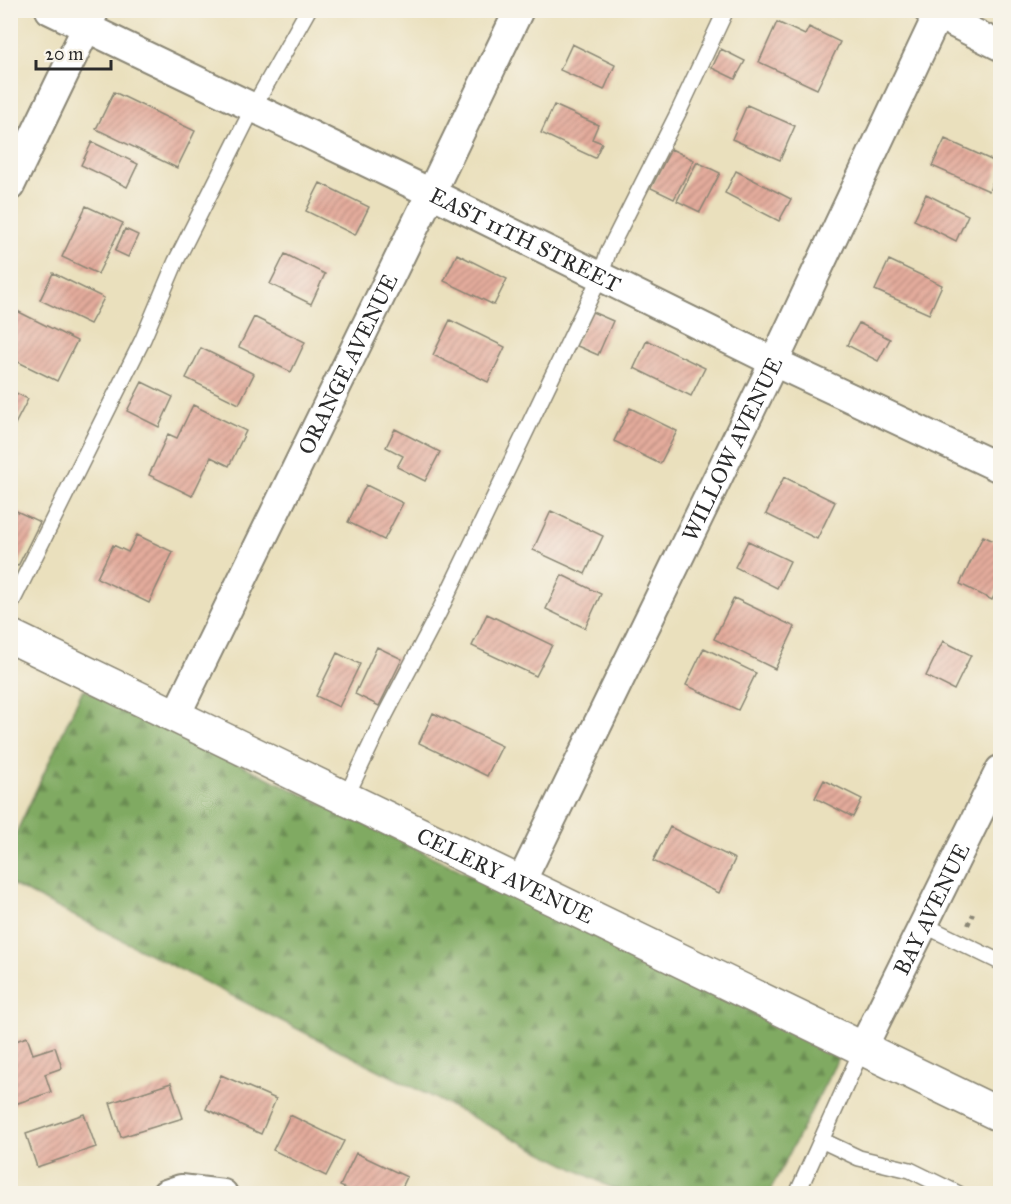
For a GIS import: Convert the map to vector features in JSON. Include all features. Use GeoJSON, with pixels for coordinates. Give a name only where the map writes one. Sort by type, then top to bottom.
{"type":"FeatureCollection","features":[{"type":"Feature","properties":{"kind":"main road","name":"CELERY AVENUE"},"geometry":{"type":"LineString","coordinates":[[10,636],[1000,1115]]}},
{"type":"Feature","properties":{"kind":"street","name":"EAST 11TH STREET"},"geometry":{"type":"LineString","coordinates":[[50,10],[90,19],[253,108],[774,362],[1000,468]]}},
{"type":"Feature","properties":{"kind":"street","name":"ORANGE AVENUE"},"geometry":{"type":"LineString","coordinates":[[175,717],[519,10]]}},
{"type":"Feature","properties":{"kind":"street"},"geometry":{"type":"LineString","coordinates":[[935,12],[1000,46]]}},
{"type":"Feature","properties":{"kind":"street","name":"WILLOW AVENUE"},"geometry":{"type":"LineString","coordinates":[[520,884],[774,362],[935,12]]}},
{"type":"Feature","properties":{"kind":"street"},"geometry":{"type":"LineString","coordinates":[[10,186],[90,19]]}},
{"type":"Feature","properties":{"kind":"street","name":"BAY AVENUE"},"geometry":{"type":"LineString","coordinates":[[863,1047],[1000,770]]}},
{"type":"Feature","properties":{"kind":"street"},"geometry":{"type":"LineString","coordinates":[[166,1194],[181,1189],[223,1194]]}},
{"type":"Feature","properties":{"kind":"lane"},"geometry":{"type":"LineString","coordinates":[[10,606],[143,339],[176,261],[253,108],[308,10]]}},
{"type":"Feature","properties":{"kind":"lane"},"geometry":{"type":"LineString","coordinates":[[345,799],[383,719],[440,612],[600,277],[609,250],[678,113],[726,10]]}},
{"type":"Feature","properties":{"kind":"lane"},"geometry":{"type":"LineString","coordinates":[[924,925],[1000,961]]}},
{"type":"Feature","properties":{"kind":"lane"},"geometry":{"type":"LineString","coordinates":[[797,1194],[863,1047]]}},
{"type":"Feature","properties":{"kind":"lane"},"geometry":{"type":"LineString","coordinates":[[821,1140],[859,1158],[910,1170],[959,1194]]}},
{"type":"Feature","properties":{"kind":"green space"},"geometry":{"type":"Polygon","coordinates":[[[83,689],[841,1053],[769,1193],[622,1193],[11,884],[11,844],[83,689]]]}},
{"type":"Feature","properties":{"kind":"building"},"geometry":{"type":"Polygon","coordinates":[[[777,22],[805,35],[809,27],[840,42],[817,89],[759,62],[777,22]]]}},
{"type":"Feature","properties":{"kind":"building"},"geometry":{"type":"Polygon","coordinates":[[[572,44],[615,65],[604,90],[560,70],[572,44]]]}},
{"type":"Feature","properties":{"kind":"building"},"geometry":{"type":"Polygon","coordinates":[[[721,49],[745,61],[735,79],[712,68],[721,49]]]}},
{"type":"Feature","properties":{"kind":"building"},"geometry":{"type":"Polygon","coordinates":[[[114,92],[195,131],[177,168],[96,129],[114,92]]]}},
{"type":"Feature","properties":{"kind":"building"},"geometry":{"type":"Polygon","coordinates":[[[554,105],[598,125],[592,139],[602,143],[595,158],[541,133],[554,105]]]}},
{"type":"Feature","properties":{"kind":"building"},"geometry":{"type":"Polygon","coordinates":[[[747,105],[795,126],[780,160],[732,139],[747,105]]]}},
{"type":"Feature","properties":{"kind":"building"},"geometry":{"type":"Polygon","coordinates":[[[945,139],[1000,164],[989,191],[932,166],[945,139]]]}},
{"type":"Feature","properties":{"kind":"building"},"geometry":{"type":"Polygon","coordinates":[[[92,142],[138,164],[127,187],[81,165],[92,142]]]}},
{"type":"Feature","properties":{"kind":"building"},"geometry":{"type":"Polygon","coordinates":[[[671,149],[694,160],[674,199],[651,188],[671,149]]]}},
{"type":"Feature","properties":{"kind":"building"},"geometry":{"type":"Polygon","coordinates":[[[697,162],[720,173],[700,212],[677,201],[697,162]]]}},
{"type":"Feature","properties":{"kind":"building"},"geometry":{"type":"Polygon","coordinates":[[[736,171],[791,199],[779,221],[725,193],[736,171]]]}},
{"type":"Feature","properties":{"kind":"building"},"geometry":{"type":"Polygon","coordinates":[[[320,183],[369,207],[355,235],[306,211],[320,183]]]}},
{"type":"Feature","properties":{"kind":"building"},"geometry":{"type":"Polygon","coordinates":[[[926,194],[968,215],[956,241],[914,220],[926,194]]]}},
{"type":"Feature","properties":{"kind":"building"},"geometry":{"type":"Polygon","coordinates":[[[86,206],[123,223],[98,274],[62,257],[86,206]]]}},
{"type":"Feature","properties":{"kind":"building"},"geometry":{"type":"Polygon","coordinates":[[[125,229],[138,235],[128,257],[115,251],[125,229]]]}},
{"type":"Feature","properties":{"kind":"building"},"geometry":{"type":"Polygon","coordinates":[[[285,254],[325,274],[311,304],[270,284],[285,254]]]}},
{"type":"Feature","properties":{"kind":"building"},"geometry":{"type":"Polygon","coordinates":[[[457,254],[507,279],[494,305],[444,281],[457,254]]]}},
{"type":"Feature","properties":{"kind":"building"},"geometry":{"type":"Polygon","coordinates":[[[889,260],[942,285],[929,314],[875,290],[889,260]]]}},
{"type":"Feature","properties":{"kind":"building"},"geometry":{"type":"Polygon","coordinates":[[[53,273],[104,298],[90,324],[40,300],[53,273]]]}},
{"type":"Feature","properties":{"kind":"building"},"geometry":{"type":"Polygon","coordinates":[[[13,309],[77,341],[57,381],[10,358],[10,314],[13,309]]]}},
{"type":"Feature","properties":{"kind":"building"},"geometry":{"type":"Polygon","coordinates":[[[590,311],[613,321],[598,355],[575,345],[590,311]]]}},
{"type":"Feature","properties":{"kind":"building"},"geometry":{"type":"Polygon","coordinates":[[[254,317],[305,342],[291,372],[239,347],[254,317]]]}},
{"type":"Feature","properties":{"kind":"building"},"geometry":{"type":"Polygon","coordinates":[[[450,320],[505,347],[488,382],[433,355],[450,320]]]}},
{"type":"Feature","properties":{"kind":"building"},"geometry":{"type":"Polygon","coordinates":[[[859,323],[890,339],[878,361],[847,345],[859,323]]]}},
{"type":"Feature","properties":{"kind":"building"},"geometry":{"type":"Polygon","coordinates":[[[647,340],[705,368],[691,396],[634,368],[647,340]]]}},
{"type":"Feature","properties":{"kind":"building"},"geometry":{"type":"Polygon","coordinates":[[[201,348],[254,374],[239,404],[186,378],[201,348]]]}},
{"type":"Feature","properties":{"kind":"building"},"geometry":{"type":"Polygon","coordinates":[[[142,382],[173,397],[159,427],[127,411],[142,382]]]}},
{"type":"Feature","properties":{"kind":"building"},"geometry":{"type":"Polygon","coordinates":[[[10,390],[28,399],[12,430],[10,429],[10,390]]]}},
{"type":"Feature","properties":{"kind":"building"},"geometry":{"type":"Polygon","coordinates":[[[193,405],[246,431],[229,466],[211,457],[192,496],[149,475],[168,434],[177,438],[193,405]]]}},
{"type":"Feature","properties":{"kind":"building"},"geometry":{"type":"Polygon","coordinates":[[[630,408],[677,431],[660,464],[614,441],[630,408]]]}},
{"type":"Feature","properties":{"kind":"building"},"geometry":{"type":"Polygon","coordinates":[[[395,429],[440,452],[425,481],[397,467],[403,456],[386,447],[395,429]]]}},
{"type":"Feature","properties":{"kind":"building"},"geometry":{"type":"Polygon","coordinates":[[[784,477],[835,502],[817,539],[766,514],[784,477]]]}},
{"type":"Feature","properties":{"kind":"building"},"geometry":{"type":"Polygon","coordinates":[[[366,485],[403,503],[384,540],[348,522],[366,485]]]}},
{"type":"Feature","properties":{"kind":"building"},"geometry":{"type":"Polygon","coordinates":[[[10,508],[40,522],[18,566],[10,563],[10,508]]]}},
{"type":"Feature","properties":{"kind":"building"},"geometry":{"type":"Polygon","coordinates":[[[551,511],[603,536],[585,574],[533,550],[551,511]]]}},
{"type":"Feature","properties":{"kind":"building"},"geometry":{"type":"Polygon","coordinates":[[[137,535],[173,552],[149,603],[97,578],[113,545],[128,552],[137,535]]]}},
{"type":"Feature","properties":{"kind":"building"},"geometry":{"type":"Polygon","coordinates":[[[983,536],[1000,544],[1000,583],[992,600],[960,584],[983,536]]]}},
{"type":"Feature","properties":{"kind":"building"},"geometry":{"type":"Polygon","coordinates":[[[748,541],[790,561],[777,588],[735,567],[748,541]]]}},
{"type":"Feature","properties":{"kind":"building"},"geometry":{"type":"Polygon","coordinates":[[[562,575],[601,594],[585,628],[546,609],[562,575]]]}},
{"type":"Feature","properties":{"kind":"building"},"geometry":{"type":"Polygon","coordinates":[[[734,598],[795,627],[775,669],[714,639],[734,598]]]}},
{"type":"Feature","properties":{"kind":"building"},"geometry":{"type":"Polygon","coordinates":[[[487,614],[552,645],[536,676],[472,646],[487,614]]]}},
{"type":"Feature","properties":{"kind":"building"},"geometry":{"type":"Polygon","coordinates":[[[943,641],[971,655],[954,690],[926,676],[943,641]]]}},
{"type":"Feature","properties":{"kind":"building"},"geometry":{"type":"Polygon","coordinates":[[[377,647],[402,659],[379,706],[355,694],[377,647]]]}},
{"type":"Feature","properties":{"kind":"building"},"geometry":{"type":"Polygon","coordinates":[[[704,648],[756,673],[738,710],[686,685],[704,648]]]}},
{"type":"Feature","properties":{"kind":"building"},"geometry":{"type":"Polygon","coordinates":[[[337,653],[360,664],[339,707],[316,696],[337,653]]]}},
{"type":"Feature","properties":{"kind":"building"},"geometry":{"type":"Polygon","coordinates":[[[433,713],[502,746],[487,776],[419,743],[433,713]]]}},
{"type":"Feature","properties":{"kind":"building"},"geometry":{"type":"Polygon","coordinates":[[[824,780],[862,799],[853,817],[815,798],[824,780]]]}},
{"type":"Feature","properties":{"kind":"building"},"geometry":{"type":"Polygon","coordinates":[[[670,827],[735,859],[719,893],[653,861],[670,827]]]}},
{"type":"Feature","properties":{"kind":"building"},"geometry":{"type":"Polygon","coordinates":[[[27,1037],[33,1054],[55,1047],[62,1068],[45,1074],[51,1092],[12,1105],[10,1101],[10,1043],[27,1037]]]}},
{"type":"Feature","properties":{"kind":"building"},"geometry":{"type":"Polygon","coordinates":[[[221,1075],[276,1099],[261,1134],[206,1109],[221,1075]]]}},
{"type":"Feature","properties":{"kind":"building"},"geometry":{"type":"Polygon","coordinates":[[[171,1083],[183,1118],[121,1137],[110,1103],[171,1083]]]}},
{"type":"Feature","properties":{"kind":"building"},"geometry":{"type":"Polygon","coordinates":[[[84,1114],[96,1147],[37,1167],[26,1134],[84,1114]]]}},
{"type":"Feature","properties":{"kind":"building"},"geometry":{"type":"Polygon","coordinates":[[[290,1115],[344,1141],[326,1176],[273,1150],[290,1115]]]}},
{"type":"Feature","properties":{"kind":"building"},"geometry":{"type":"Polygon","coordinates":[[[356,1153],[407,1177],[399,1194],[357,1194],[340,1186],[356,1153]]]}}]}
